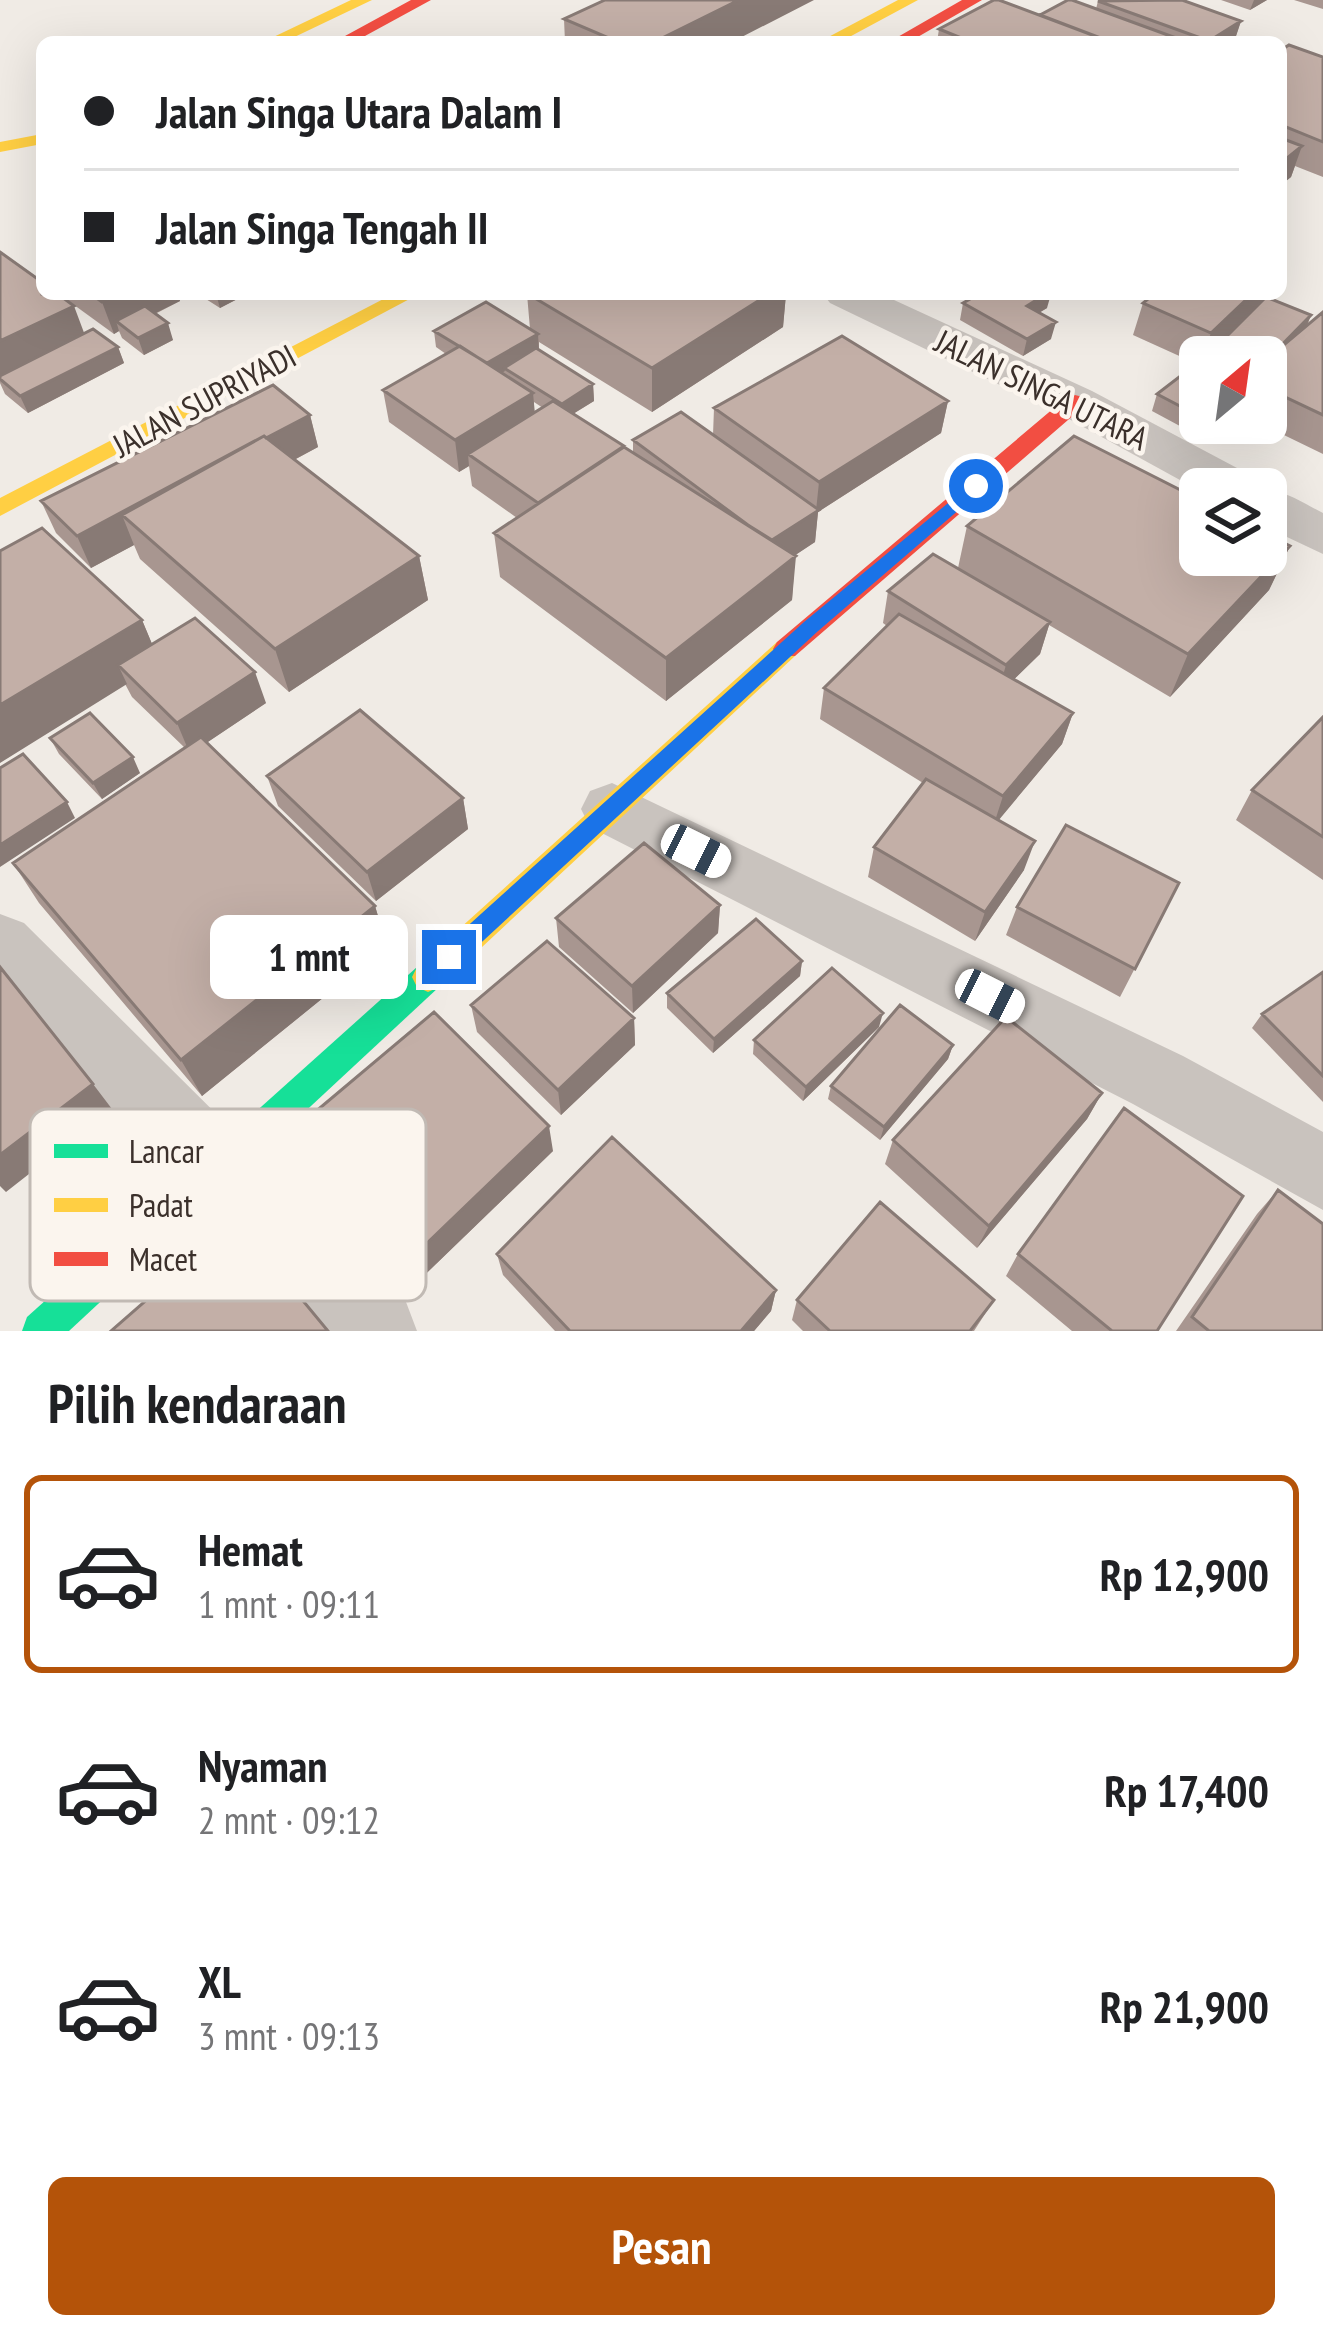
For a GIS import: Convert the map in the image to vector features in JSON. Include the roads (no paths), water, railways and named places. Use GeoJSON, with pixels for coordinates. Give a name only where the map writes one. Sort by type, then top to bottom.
{"type":"FeatureCollection","features":[{"type":"Feature","properties":{"kind":"main road"},"geometry":{"type":"LineString","coordinates":[[284,36],[364,0]]}},
{"type":"Feature","properties":{"kind":"main road"},"geometry":{"type":"LineString","coordinates":[[354,36],[423,0]]}},
{"type":"Feature","properties":{"kind":"main road"},"geometry":{"type":"LineString","coordinates":[[839,36],[910,0]]}},
{"type":"Feature","properties":{"kind":"main road"},"geometry":{"type":"LineString","coordinates":[[908,36],[974,0]]}},
{"type":"Feature","properties":{"kind":"main road"},"geometry":{"type":"LineString","coordinates":[[0,147],[36,140]]}},
{"type":"Feature","properties":{"kind":"main road","name":"JALAN SUPRIYADI"},"geometry":{"type":"LineString","coordinates":[[0,508],[399,300]]}},
{"type":"Feature","properties":{"kind":"main road"},"geometry":{"type":"LineString","coordinates":[[282,1109],[811,627],[1075,402]]}},
{"type":"Feature","properties":{"kind":"main road"},"geometry":{"type":"LineString","coordinates":[[41,1331],[73,1301]]}},
{"type":"Feature","properties":{"kind":"street","name":"JALAN SINGA UTARA"},"geometry":{"type":"LineString","coordinates":[[858,300],[1075,402],[1198,468]]}},
{"type":"Feature","properties":{"kind":"street"},"geometry":{"type":"LineString","coordinates":[[1287,516],[1323,536]]}},
{"type":"Feature","properties":{"kind":"street"},"geometry":{"type":"LineString","coordinates":[[612,809],[1158,1080],[1323,1173]]}},
{"type":"Feature","properties":{"kind":"street"},"geometry":{"type":"LineString","coordinates":[[0,944],[164,1109]]}},
{"type":"Feature","properties":{"kind":"street"},"geometry":{"type":"LineString","coordinates":[[349,1301],[377,1331]]}}]}
